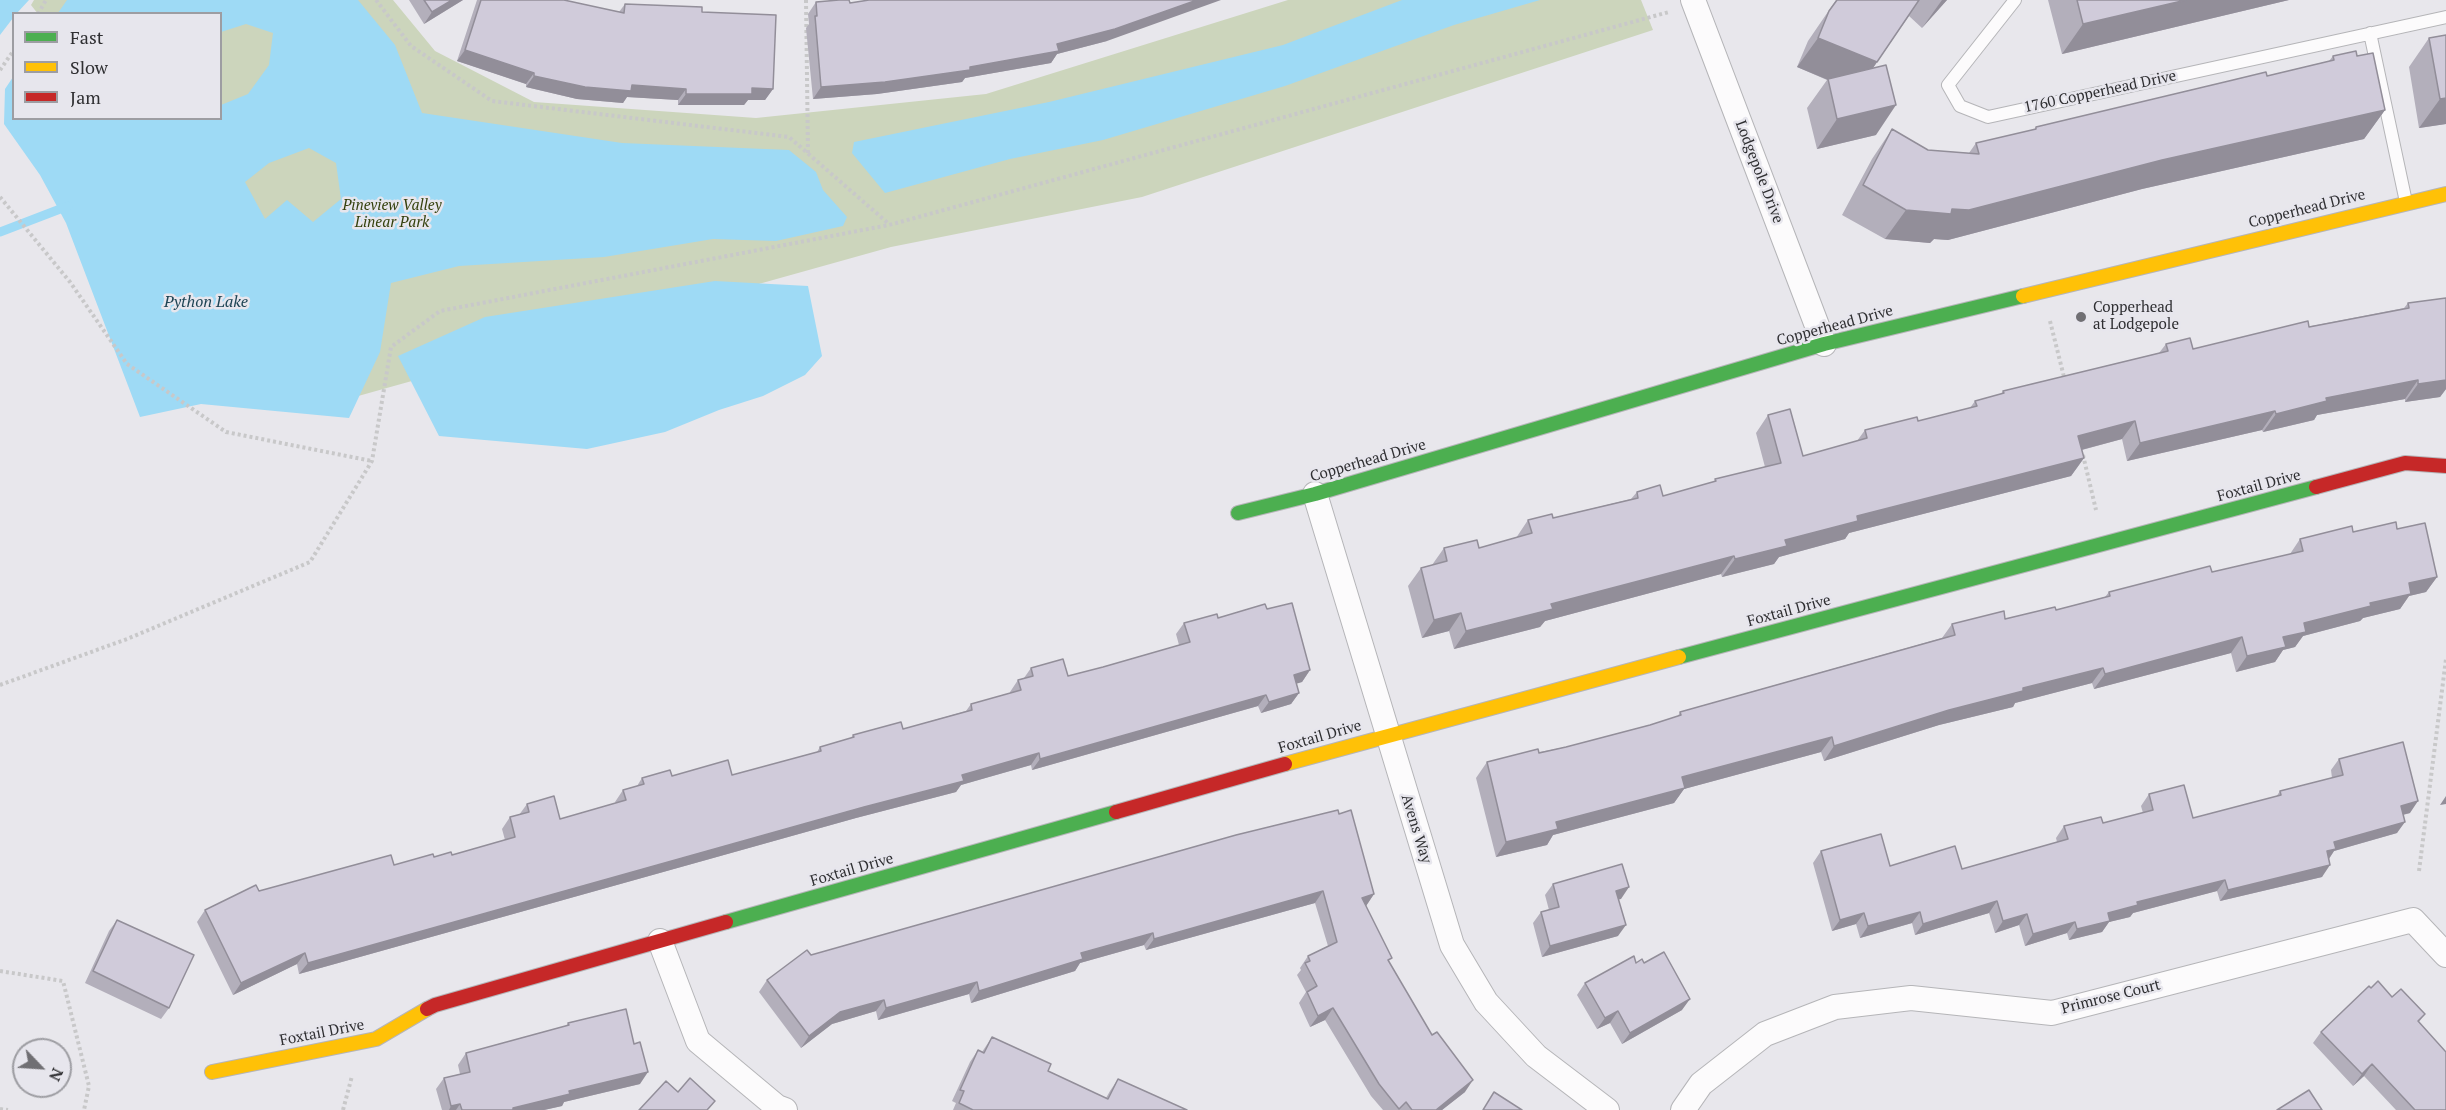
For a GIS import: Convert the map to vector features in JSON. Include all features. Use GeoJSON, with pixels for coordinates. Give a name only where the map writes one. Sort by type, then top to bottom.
{"type":"FeatureCollection","features":[{"type":"Feature","properties":{"kind":"street","name":"Lodgepole Drive"},"geometry":{"type":"LineString","coordinates":[[1693,0],[1824,344]]}},
{"type":"Feature","properties":{"kind":"street","name":"Copperhead Drive"},"geometry":{"type":"LineString","coordinates":[[1238,513],[1315,494],[1824,344],[2446,194]]}},
{"type":"Feature","properties":{"kind":"street","name":"Foxtail Drive"},"geometry":{"type":"LineString","coordinates":[[212,1072],[376,1039],[435,1005],[1388,735],[2405,464],[2446,466]]}},
{"type":"Feature","properties":{"kind":"street","name":"Avens Way"},"geometry":{"type":"LineString","coordinates":[[1315,494],[1452,945],[1486,1002],[1536,1056],[1607,1110]]}},
{"type":"Feature","properties":{"kind":"street","name":"Primrose Court"},"geometry":{"type":"LineString","coordinates":[[1683,1110],[1701,1084],[1765,1034],[1835,1007],[1911,998],[2052,1013],[2413,920],[2446,955]]}},
{"type":"Feature","properties":{"kind":"street"},"geometry":{"type":"LineString","coordinates":[[660,941],[698,1041],[777,1107],[784,1110]]}},
{"type":"Feature","properties":{"kind":"lane","name":"1760 Copperhead Drive"},"geometry":{"type":"LineString","coordinates":[[2015,0],[1948,85],[1960,106],[1988,117],[2446,17]]}},
{"type":"Feature","properties":{"kind":"lane"},"geometry":{"type":"LineString","coordinates":[[2370,33],[2406,202]]}},
{"type":"Feature","properties":{"kind":"path"},"geometry":{"type":"LineString","coordinates":[[376,0],[411,46],[492,101],[789,138],[890,225]]}},
{"type":"Feature","properties":{"kind":"path"},"geometry":{"type":"LineString","coordinates":[[806,0],[808,154]]}},
{"type":"Feature","properties":{"kind":"path"},"geometry":{"type":"LineString","coordinates":[[0,685],[127,639],[310,562],[372,461],[391,346],[440,311],[890,225],[1670,12]]}},
{"type":"Feature","properties":{"kind":"path"},"geometry":{"type":"LineString","coordinates":[[0,70],[12,53]]}},
{"type":"Feature","properties":{"kind":"path"},"geometry":{"type":"LineString","coordinates":[[0,197],[70,282],[128,364],[226,432],[372,461]]}},
{"type":"Feature","properties":{"kind":"path"},"geometry":{"type":"LineString","coordinates":[[2043,291],[2066,386]]}},
{"type":"Feature","properties":{"kind":"path"},"geometry":{"type":"LineString","coordinates":[[2082,454],[2096,510]]}},
{"type":"Feature","properties":{"kind":"path"},"geometry":{"type":"LineString","coordinates":[[2419,871],[2446,659]]}},
{"type":"Feature","properties":{"kind":"path"},"geometry":{"type":"LineString","coordinates":[[0,972],[63,981],[89,1086],[84,1110]]}},
{"type":"Feature","properties":{"kind":"path"},"geometry":{"type":"LineString","coordinates":[[0,1109],[8,1110]]}},
{"type":"Feature","properties":{"kind":"green space","name":"Pineview Valley Linear Park"},"geometry":{"type":"Polygon","coordinates":[[[34,0],[393,0],[435,51],[534,102],[756,118],[986,94],[1288,0],[1641,0],[1653,30],[1142,197],[891,247],[326,405],[221,120],[222,12],[36,12],[31,5],[34,0]]]}},
{"type":"Feature","properties":{"kind":"water"},"geometry":{"type":"Polygon","coordinates":[[[0,0],[29,0],[18,12],[12,12],[12,19],[0,35],[0,0]]]}},
{"type":"Feature","properties":{"kind":"water","name":"Python Lake"},"geometry":{"type":"Polygon","coordinates":[[[67,0],[358,0],[395,45],[422,113],[622,143],[789,150],[816,172],[823,190],[847,217],[843,226],[776,241],[713,239],[604,257],[459,266],[391,283],[380,352],[349,418],[201,404],[140,417],[66,223],[40,175],[4,124],[5,89],[12,78],[12,120],[222,120],[222,105],[248,94],[269,65],[273,33],[246,24],[222,32],[222,12],[59,12],[67,0]],[[309,148],[269,163],[245,182],[265,219],[287,200],[313,222],[341,199],[336,163],[309,148]]]}},
{"type":"Feature","properties":{"kind":"water"},"geometry":{"type":"Polygon","coordinates":[[[1402,0],[1540,0],[1454,25],[1285,86],[1103,140],[1010,159],[885,193],[852,153],[854,142],[1049,102],[1283,45],[1402,0]]]}},
{"type":"Feature","properties":{"kind":"water"},"geometry":{"type":"Polygon","coordinates":[[[715,281],[808,286],[822,356],[805,375],[763,396],[719,410],[665,432],[587,449],[439,436],[398,356],[485,317],[715,281]]]}},
{"type":"Feature","properties":{"kind":"building"},"geometry":{"type":"Polygon","coordinates":[[[424,0],[452,0],[432,12],[424,0]]]}},
{"type":"Feature","properties":{"kind":"building"},"geometry":{"type":"Polygon","coordinates":[[[481,0],[564,0],[624,13],[625,4],[702,7],[702,12],[776,15],[773,89],[752,88],[752,94],[686,94],[686,89],[632,85],[631,91],[585,87],[534,76],[534,73],[465,50],[481,0]]]}},
{"type":"Feature","properties":{"kind":"building"},"geometry":{"type":"Polygon","coordinates":[[[849,0],[850,3],[869,0],[1197,0],[1115,29],[1057,44],[1059,51],[970,67],[970,70],[885,82],[821,87],[815,16],[817,16],[816,2],[849,0]]]}},
{"type":"Feature","properties":{"kind":"building"},"geometry":{"type":"Polygon","coordinates":[[[1837,0],[1919,0],[1877,62],[1818,38],[1829,11],[1837,0]]]}},
{"type":"Feature","properties":{"kind":"building"},"geometry":{"type":"Polygon","coordinates":[[[2077,0],[2186,0],[2083,24],[2077,0]]]}},
{"type":"Feature","properties":{"kind":"building"},"geometry":{"type":"Polygon","coordinates":[[[2446,35],[2446,98],[2440,99],[2429,38],[2446,35]]]}},
{"type":"Feature","properties":{"kind":"building"},"geometry":{"type":"Polygon","coordinates":[[[2356,51],[2357,56],[2373,53],[2385,110],[2162,160],[1969,210],[1952,209],[1951,214],[1906,210],[1863,185],[1892,129],[1928,150],[1979,154],[1976,143],[2266,72],[2267,76],[2334,60],[2333,56],[2356,51]]]}},
{"type":"Feature","properties":{"kind":"building"},"geometry":{"type":"Polygon","coordinates":[[[1886,65],[1896,105],[1837,119],[1828,79],[1886,65]]]}},
{"type":"Feature","properties":{"kind":"building"},"geometry":{"type":"Polygon","coordinates":[[[2446,298],[2446,380],[2418,384],[2418,380],[2326,398],[2327,401],[2276,414],[2275,411],[2140,443],[2135,421],[2078,436],[2084,458],[1857,516],[1858,521],[1785,540],[1787,546],[1735,559],[1734,556],[1551,604],[1553,609],[1466,631],[1461,613],[1434,620],[1421,568],[1447,561],[1444,548],[1477,540],[1479,548],[1532,533],[1528,520],[1552,514],[1553,518],[1638,498],[1637,492],[1660,485],[1663,496],[1716,481],[1715,479],[1781,463],[1768,415],[1790,409],[1803,456],[1867,438],[1865,430],[1917,417],[1918,421],[1977,406],[1975,401],[2004,393],[2003,391],[2168,351],[2166,344],[2190,338],[2193,349],[2308,321],[2309,327],[2409,308],[2408,303],[2446,298]]]}},
{"type":"Feature","properties":{"kind":"building"},"geometry":{"type":"Polygon","coordinates":[[[2396,522],[2397,529],[2425,523],[2437,577],[2409,583],[2411,594],[2370,603],[2371,606],[2304,623],[2306,632],[2283,637],[2286,647],[2247,656],[2242,637],[2105,674],[2103,668],[2023,688],[2023,691],[1949,710],[1834,746],[1832,737],[1682,777],[1685,788],[1556,822],[1558,829],[1506,842],[1487,762],[1538,749],[1539,753],[1566,747],[1650,725],[1681,715],[1680,712],[1955,635],[1952,624],[2004,611],[2005,619],[2055,607],[2056,610],[2110,596],[2109,592],[2210,566],[2212,572],[2303,551],[2300,539],[2352,526],[2353,532],[2396,522]]]}},
{"type":"Feature","properties":{"kind":"building"},"geometry":{"type":"Polygon","coordinates":[[[1292,603],[1310,670],[1294,675],[1299,693],[1269,702],[1266,695],[1040,759],[1039,753],[962,775],[964,781],[308,963],[305,953],[241,983],[205,910],[256,885],[259,891],[391,855],[394,865],[433,854],[434,857],[451,852],[452,855],[515,837],[510,817],[529,812],[527,804],[554,796],[560,819],[626,800],[623,790],[644,784],[642,778],[670,770],[672,776],[728,760],[732,775],[821,751],[820,747],[854,737],[853,735],[901,722],[903,729],[972,710],[971,704],[1021,690],[1018,680],[1033,676],[1031,668],[1063,659],[1068,676],[1190,642],[1184,623],[1217,614],[1218,618],[1265,604],[1267,609],[1292,603]]]}},
{"type":"Feature","properties":{"kind":"building"},"geometry":{"type":"Polygon","coordinates":[[[2403,742],[2418,801],[2401,806],[2405,822],[2334,842],[2336,849],[2327,851],[2330,865],[2228,890],[2225,880],[2137,902],[2138,905],[2108,913],[2110,921],[2077,929],[2075,922],[2033,934],[2027,914],[2003,921],[1997,901],[1923,924],[1920,912],[1868,926],[1864,913],[1840,920],[1821,851],[1881,834],[1890,866],[1955,846],[1962,869],[2068,839],[2064,826],[2101,817],[2103,823],[2153,810],[2149,794],[2184,785],[2193,818],[2281,795],[2280,791],[2343,775],[2339,759],[2403,742]]]}},
{"type":"Feature","properties":{"kind":"building"},"geometry":{"type":"Polygon","coordinates":[[[1338,810],[1339,814],[1351,810],[1374,894],[1362,898],[1392,958],[1388,960],[1432,1035],[1437,1032],[1473,1080],[1436,1110],[1412,1110],[1406,1102],[1399,1109],[1379,1084],[1333,1008],[1318,1016],[1307,992],[1317,986],[1305,963],[1310,961],[1308,956],[1337,942],[1323,891],[1154,939],[1153,933],[1081,953],[1083,959],[979,991],[977,982],[886,1008],[884,1000],[840,1012],[809,1036],[767,980],[807,950],[811,955],[1236,835],[1338,810]]]}},
{"type":"Feature","properties":{"kind":"building"},"geometry":{"type":"Polygon","coordinates":[[[1622,864],[1629,887],[1616,891],[1626,925],[1550,946],[1541,912],[1559,907],[1553,884],[1622,864]]]}},
{"type":"Feature","properties":{"kind":"building"},"geometry":{"type":"Polygon","coordinates":[[[117,920],[194,955],[169,1008],[93,971],[117,920]]]}},
{"type":"Feature","properties":{"kind":"building"},"geometry":{"type":"Polygon","coordinates":[[[1664,952],[1690,999],[1630,1033],[1618,1011],[1605,1018],[1585,983],[1634,956],[1636,963],[1642,959],[1644,963],[1664,952]]]}},
{"type":"Feature","properties":{"kind":"building"},"geometry":{"type":"Polygon","coordinates":[[[2378,981],[2392,997],[2401,989],[2425,1014],[2418,1021],[2446,1052],[2446,1110],[2415,1110],[2372,1064],[2362,1074],[2321,1032],[2369,986],[2371,988],[2378,981]]]}},
{"type":"Feature","properties":{"kind":"building"},"geometry":{"type":"Polygon","coordinates":[[[626,1009],[634,1044],[640,1042],[648,1072],[569,1091],[570,1094],[513,1108],[513,1110],[462,1110],[460,1104],[451,1106],[444,1078],[470,1072],[466,1053],[569,1025],[568,1023],[626,1009]]]}},
{"type":"Feature","properties":{"kind":"building"},"geometry":{"type":"Polygon","coordinates":[[[992,1037],[1051,1064],[1048,1071],[1108,1099],[1118,1079],[1187,1110],[973,1110],[959,1103],[964,1091],[960,1090],[978,1050],[984,1053],[992,1037]]]}},
{"type":"Feature","properties":{"kind":"building"},"geometry":{"type":"Polygon","coordinates":[[[690,1078],[715,1101],[707,1110],[639,1110],[666,1081],[678,1092],[690,1078]]]}},
{"type":"Feature","properties":{"kind":"building"},"geometry":{"type":"Polygon","coordinates":[[[2309,1090],[2322,1110],[2277,1110],[2309,1090]]]}},
{"type":"Feature","properties":{"kind":"building"},"geometry":{"type":"Polygon","coordinates":[[[1494,1092],[1522,1110],[1483,1110],[1494,1092]]]}},
{"type":"Feature","properties":{"kind":"waterway"},"geometry":{"type":"LineString","coordinates":[[0,232],[68,206]]}},
{"type":"Feature","properties":{"kind":"traffic: fast"},"geometry":{"type":"LineString","coordinates":[[1238,513],[1315,494],[1824,344],[2023,296]]}},
{"type":"Feature","properties":{"kind":"traffic: fast"},"geometry":{"type":"LineString","coordinates":[[1679,657],[2316,487]]}},
{"type":"Feature","properties":{"kind":"traffic: fast"},"geometry":{"type":"LineString","coordinates":[[726,922],[1116,812]]}},
{"type":"Feature","properties":{"kind":"traffic: slow"},"geometry":{"type":"LineString","coordinates":[[2023,296],[2446,194]]}},
{"type":"Feature","properties":{"kind":"traffic: slow"},"geometry":{"type":"LineString","coordinates":[[1285,764],[1679,657]]}},
{"type":"Feature","properties":{"kind":"traffic: slow"},"geometry":{"type":"LineString","coordinates":[[212,1072],[376,1039],[427,1009]]}},
{"type":"Feature","properties":{"kind":"traffic: jam"},"geometry":{"type":"LineString","coordinates":[[2316,487],[2405,463],[2446,466]]}},
{"type":"Feature","properties":{"kind":"traffic: jam"},"geometry":{"type":"LineString","coordinates":[[1116,812],[1285,764]]}},
{"type":"Feature","properties":{"kind":"traffic: jam"},"geometry":{"type":"LineString","coordinates":[[427,1009],[726,922]]}},
{"type":"Feature","properties":{"kind":"place","name":"Copperhead at Lodgepole"},"geometry":{"type":"Point","coordinates":[2081,317]}}]}
